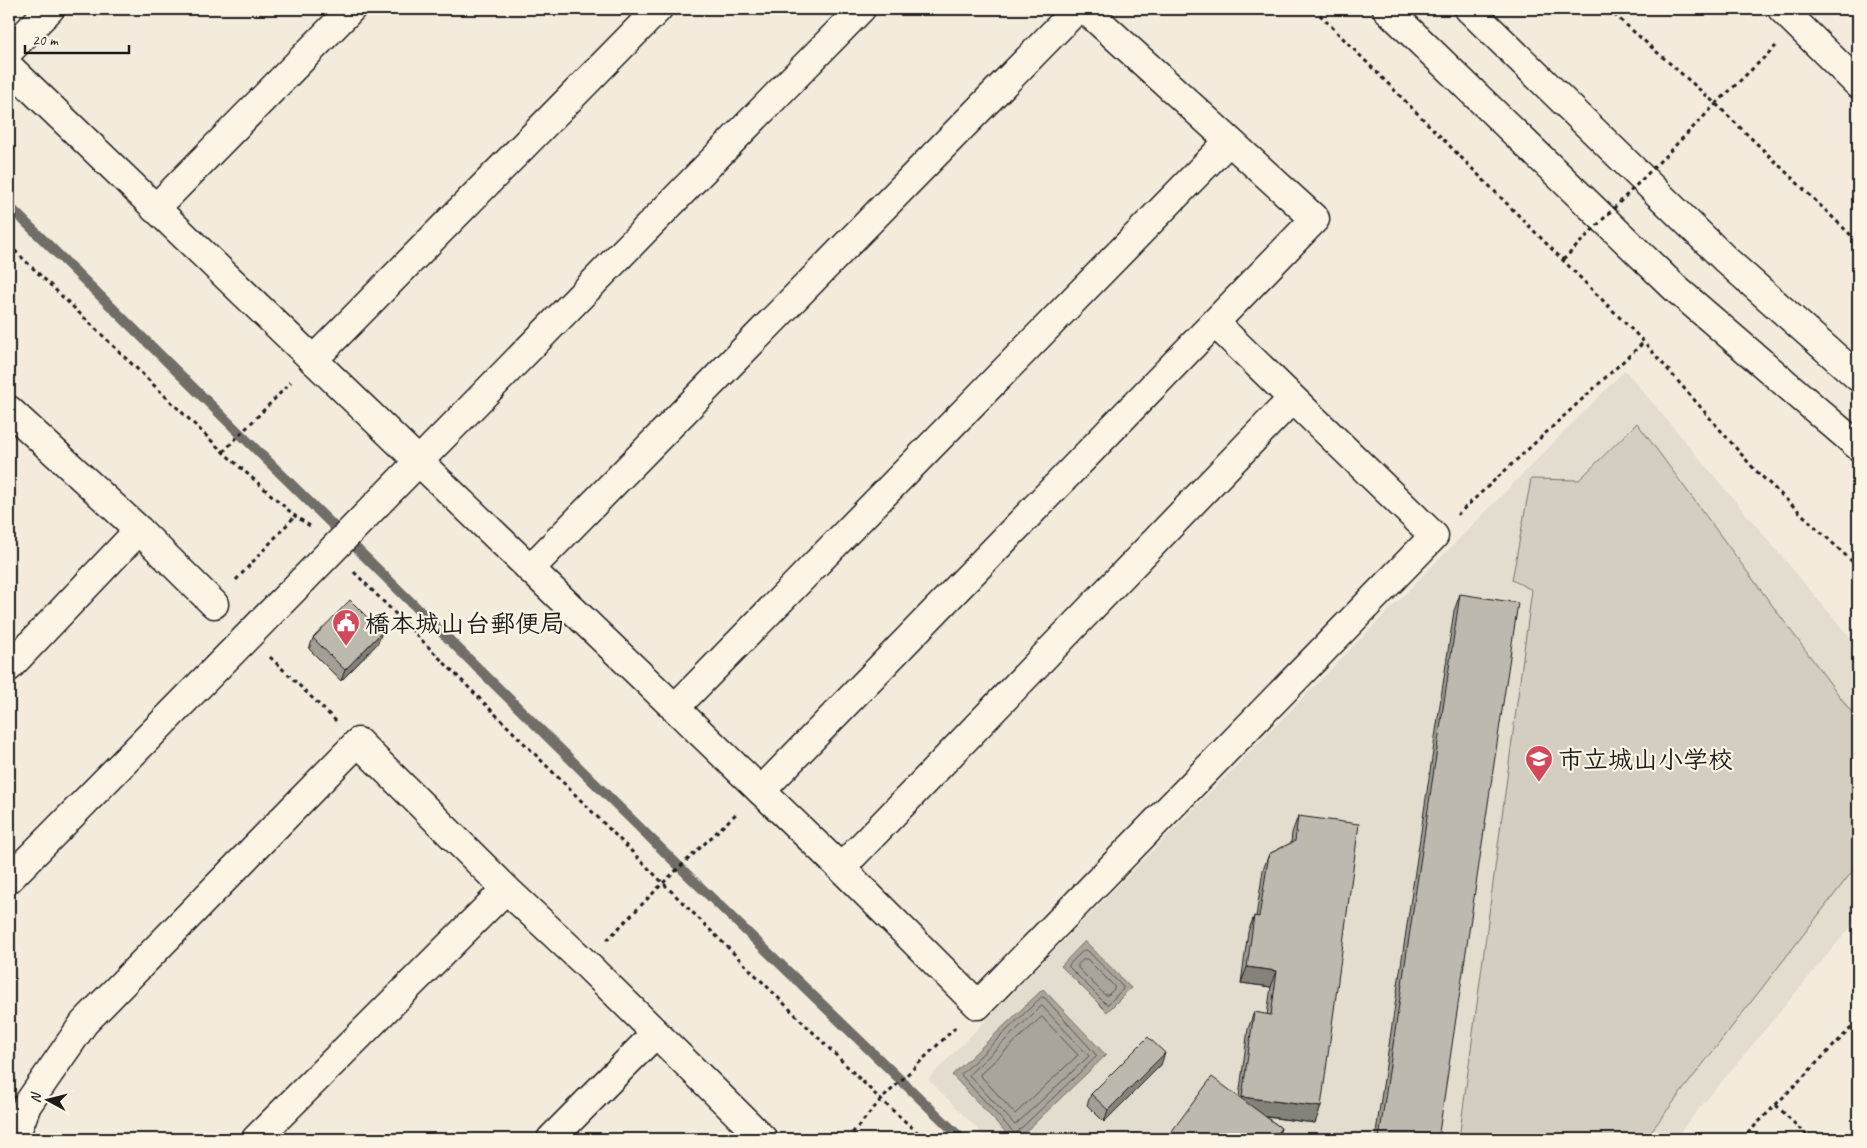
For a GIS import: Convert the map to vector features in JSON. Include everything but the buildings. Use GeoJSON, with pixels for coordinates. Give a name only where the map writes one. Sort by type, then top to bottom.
{"type":"FeatureCollection","features":[{"type":"Feature","properties":{"kind":"street"},"geometry":{"type":"LineString","coordinates":[[9,51],[50,9]]}},
{"type":"Feature","properties":{"kind":"street"},"geometry":{"type":"LineString","coordinates":[[156,209],[351,9]]}},
{"type":"Feature","properties":{"kind":"street"},"geometry":{"type":"LineString","coordinates":[[313,360],[658,9]]}},
{"type":"Feature","properties":{"kind":"street"},"geometry":{"type":"LineString","coordinates":[[9,879],[304,580],[861,9]]}},
{"type":"Feature","properties":{"kind":"street"},"geometry":{"type":"LineString","coordinates":[[530,569],[1077,9]]}},
{"type":"Feature","properties":{"kind":"street"},"geometry":{"type":"LineString","coordinates":[[761,791],[1315,219],[1085,9]]}},
{"type":"Feature","properties":{"kind":"street"},"geometry":{"type":"LineString","coordinates":[[1387,9],[1675,288],[1858,446]]}},
{"type":"Feature","properties":{"kind":"street"},"geometry":{"type":"LineString","coordinates":[[1469,9],[1726,260],[1858,377]]}},
{"type":"Feature","properties":{"kind":"street"},"geometry":{"type":"LineString","coordinates":[[1790,16],[1853,68]]}},
{"type":"Feature","properties":{"kind":"street"},"geometry":{"type":"LineString","coordinates":[[9,68],[841,868],[978,1005],[1434,536],[1215,323]]}},
{"type":"Feature","properties":{"kind":"street"},"geometry":{"type":"LineString","coordinates":[[674,708],[1230,141]]}},
{"type":"Feature","properties":{"kind":"street"},"geometry":{"type":"LineString","coordinates":[[841,868],[1292,399]]}},
{"type":"Feature","properties":{"kind":"street"},"geometry":{"type":"LineString","coordinates":[[9,410],[139,530],[214,604]]}},
{"type":"Feature","properties":{"kind":"street"},"geometry":{"type":"LineString","coordinates":[[9,667],[139,530]]}},
{"type":"Feature","properties":{"kind":"street"},"geometry":{"type":"LineString","coordinates":[[14,1139],[27,1105],[84,1023],[358,742],[762,1139]]}},
{"type":"Feature","properties":{"kind":"street"},"geometry":{"type":"LineString","coordinates":[[256,1139],[506,889]]}},
{"type":"Feature","properties":{"kind":"street"},"geometry":{"type":"LineString","coordinates":[[551,1139],[655,1034]]}},
{"type":"Feature","properties":{"kind":"path"},"geometry":{"type":"LineString","coordinates":[[1314,9],[1644,342],[1755,470],[1858,567]]}},
{"type":"Feature","properties":{"kind":"path"},"geometry":{"type":"LineString","coordinates":[[1608,9],[1716,104],[1858,242]]}},
{"type":"Feature","properties":{"kind":"path"},"geometry":{"type":"LineString","coordinates":[[1563,260],[1716,104],[1790,16]]}},
{"type":"Feature","properties":{"kind":"path"},"geometry":{"type":"LineString","coordinates":[[9,245],[223,452],[313,530]]}},
{"type":"Feature","properties":{"kind":"path"},"geometry":{"type":"LineString","coordinates":[[1434,536],[1644,342]]}},
{"type":"Feature","properties":{"kind":"path"},"geometry":{"type":"LineString","coordinates":[[223,452],[313,360]]}},
{"type":"Feature","properties":{"kind":"path"},"geometry":{"type":"LineString","coordinates":[[214,604],[295,516]]}},
{"type":"Feature","properties":{"kind":"path"},"geometry":{"type":"LineString","coordinates":[[350,568],[881,1100],[924,1139]]}},
{"type":"Feature","properties":{"kind":"path"},"geometry":{"type":"LineString","coordinates":[[248,636],[358,742]]}},
{"type":"Feature","properties":{"kind":"path"},"geometry":{"type":"LineString","coordinates":[[585,963],[663,883],[761,791]]}},
{"type":"Feature","properties":{"kind":"path"},"geometry":{"type":"LineString","coordinates":[[847,1139],[881,1100],[978,1005]]}},
{"type":"Feature","properties":{"kind":"path"},"geometry":{"type":"LineString","coordinates":[[1742,1139],[1858,1021]]}},
{"type":"Feature","properties":{"kind":"path"},"geometry":{"type":"LineString","coordinates":[[1776,1105],[1810,1139]]}},
{"type":"Feature","properties":{"kind":"shaded area","name":"市立城山小学校"},"geometry":{"type":"Polygon","coordinates":[[[1625,370],[1858,647],[1858,918],[1674,1139],[987,1139],[928,1079],[1625,370]]]}},
{"type":"Feature","properties":{"kind":"shaded area"},"geometry":{"type":"Polygon","coordinates":[[[1637,423],[1858,721],[1858,864],[1645,1139],[1459,1139],[1532,590],[1512,580],[1531,479],[1579,480],[1637,423]]]}},
{"type":"Feature","properties":{"kind":"water"},"geometry":{"type":"Polygon","coordinates":[[[1085,941],[1131,988],[1107,1012],[1061,966],[1085,941]]]}},
{"type":"Feature","properties":{"kind":"water"},"geometry":{"type":"Polygon","coordinates":[[[1043,989],[1106,1055],[1018,1139],[1012,1139],[952,1075],[1043,989]]]}},
{"type":"Feature","properties":{"kind":"waterway"},"geometry":{"type":"LineString","coordinates":[[9,206],[692,879],[962,1139]]}},
{"type":"Feature","properties":{"kind":"place","name":"橋本城山台郵便局"},"geometry":{"type":"Point","coordinates":[346,647]}},
{"type":"Feature","properties":{"kind":"place","name":"市立城山小学校"},"geometry":{"type":"Point","coordinates":[1539,783]}}]}
